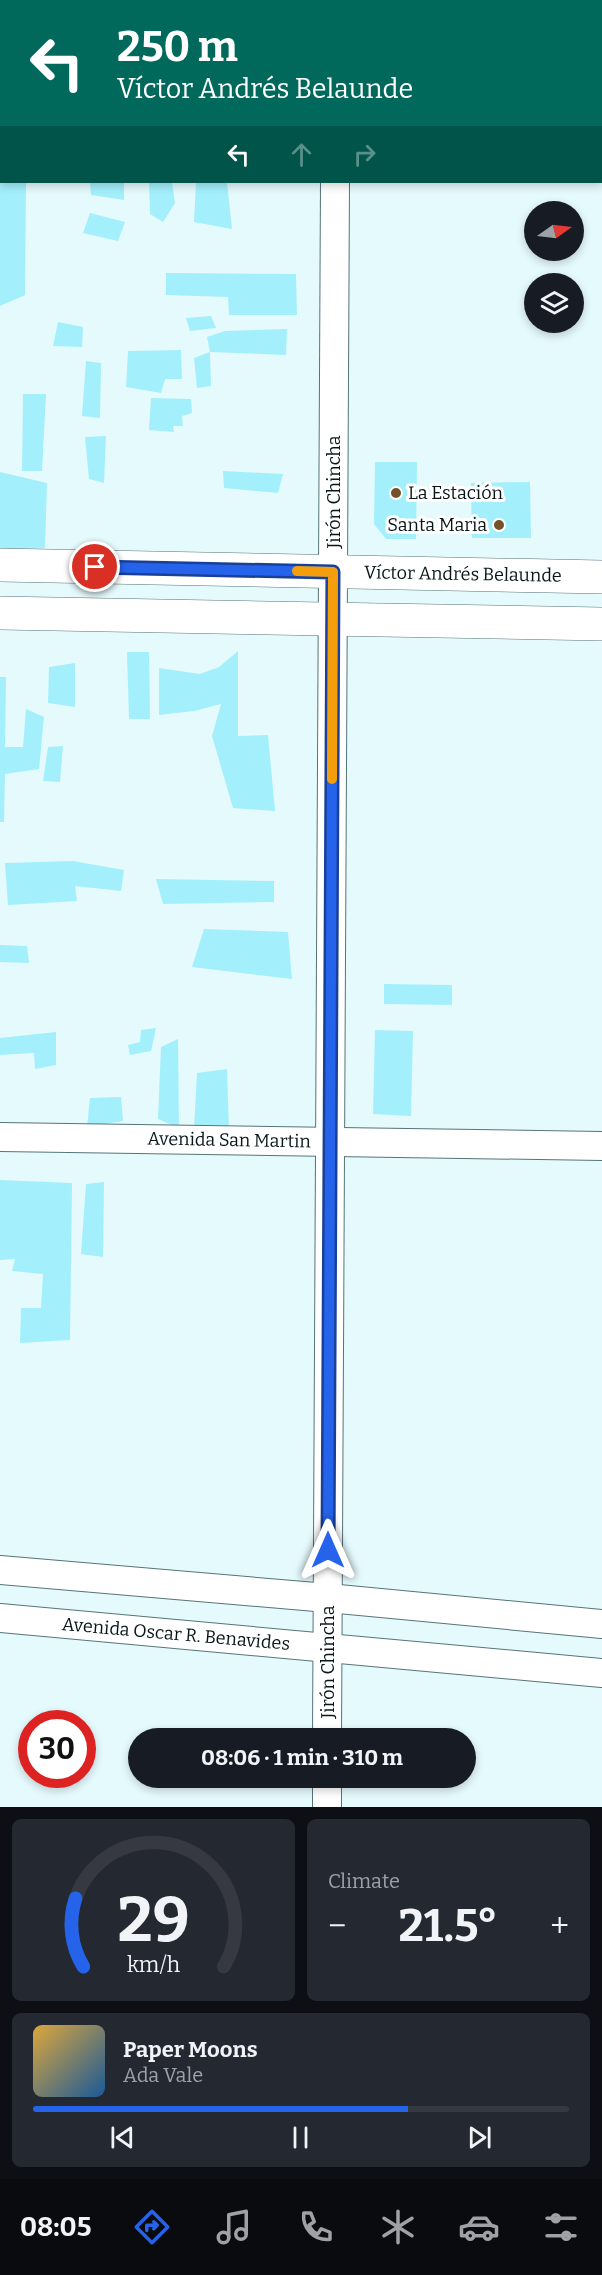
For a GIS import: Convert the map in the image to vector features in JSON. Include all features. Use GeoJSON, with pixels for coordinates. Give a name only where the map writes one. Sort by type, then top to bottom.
{"type":"FeatureCollection","features":[{"type":"Feature","properties":{"kind":"main road","name":"Víctor Andrés Belaunde"},"geometry":{"type":"LineString","coordinates":[[0,565],[602,577]]}},
{"type":"Feature","properties":{"kind":"main road"},"geometry":{"type":"LineString","coordinates":[[0,613],[602,624]]}},
{"type":"Feature","properties":{"kind":"street","name":"Jirón Chincha"},"geometry":{"type":"LineString","coordinates":[[327,1728],[335,183]]}},
{"type":"Feature","properties":{"kind":"street","name":"Avenida San Martin"},"geometry":{"type":"LineString","coordinates":[[0,1137],[602,1146]]}},
{"type":"Feature","properties":{"kind":"street"},"geometry":{"type":"LineString","coordinates":[[0,1570],[602,1624]]}},
{"type":"Feature","properties":{"kind":"street","name":"Avenida Oscar R. Benavides"},"geometry":{"type":"LineString","coordinates":[[0,1618],[602,1673]]}},
{"type":"Feature","properties":{"kind":"street"},"geometry":{"type":"LineString","coordinates":[[327,1788],[327,1807]]}},
{"type":"Feature","properties":{"kind":"building"},"geometry":{"type":"Polygon","coordinates":[[[0,183],[26,183],[25,295],[0,306],[0,183]]]}},
{"type":"Feature","properties":{"kind":"building"},"geometry":{"type":"Polygon","coordinates":[[[90,183],[124,183],[124,200],[91,195],[90,183]]]}},
{"type":"Feature","properties":{"kind":"building"},"geometry":{"type":"Polygon","coordinates":[[[149,183],[172,183],[175,203],[163,222],[150,214],[149,183]]]}},
{"type":"Feature","properties":{"kind":"building"},"geometry":{"type":"Polygon","coordinates":[[[196,183],[227,183],[232,229],[194,222],[196,183]]]}},
{"type":"Feature","properties":{"kind":"building"},"geometry":{"type":"Polygon","coordinates":[[[90,213],[125,222],[118,241],[83,233],[90,213]]]}},
{"type":"Feature","properties":{"kind":"building"},"geometry":{"type":"Polygon","coordinates":[[[166,273],[296,274],[297,315],[229,315],[228,297],[166,295],[166,273]]]}},
{"type":"Feature","properties":{"kind":"building"},"geometry":{"type":"Polygon","coordinates":[[[211,316],[216,328],[190,331],[186,318],[211,316]]]}},
{"type":"Feature","properties":{"kind":"building"},"geometry":{"type":"Polygon","coordinates":[[[58,322],[83,327],[82,347],[53,346],[58,322]]]}},
{"type":"Feature","properties":{"kind":"building"},"geometry":{"type":"Polygon","coordinates":[[[287,329],[286,355],[210,352],[207,337],[225,331],[287,329]]]}},
{"type":"Feature","properties":{"kind":"building"},"geometry":{"type":"Polygon","coordinates":[[[181,350],[182,379],[165,379],[161,393],[126,387],[128,351],[181,350]]]}},
{"type":"Feature","properties":{"kind":"building"},"geometry":{"type":"Polygon","coordinates":[[[210,352],[211,386],[197,388],[194,358],[210,352]]]}},
{"type":"Feature","properties":{"kind":"building"},"geometry":{"type":"Polygon","coordinates":[[[86,361],[101,363],[100,418],[82,416],[86,361]]]}},
{"type":"Feature","properties":{"kind":"building"},"geometry":{"type":"Polygon","coordinates":[[[23,394],[46,394],[42,471],[22,471],[23,394]]]}},
{"type":"Feature","properties":{"kind":"building"},"geometry":{"type":"Polygon","coordinates":[[[151,398],[191,399],[192,413],[182,416],[183,426],[173,426],[174,432],[149,430],[151,398]]]}},
{"type":"Feature","properties":{"kind":"building"},"geometry":{"type":"Polygon","coordinates":[[[106,436],[104,483],[89,479],[85,437],[106,436]]]}},
{"type":"Feature","properties":{"kind":"building","name":"La Estación"},"geometry":{"type":"Polygon","coordinates":[[[375,462],[417,462],[416,539],[386,539],[374,524],[375,462]]]}},
{"type":"Feature","properties":{"kind":"building"},"geometry":{"type":"Polygon","coordinates":[[[223,471],[283,474],[278,493],[224,488],[223,471]]]}},
{"type":"Feature","properties":{"kind":"building"},"geometry":{"type":"Polygon","coordinates":[[[0,472],[47,483],[45,548],[0,549],[0,472]]]}},
{"type":"Feature","properties":{"kind":"building"},"geometry":{"type":"Polygon","coordinates":[[[530,482],[531,538],[472,538],[471,483],[530,482]]]}},
{"type":"Feature","properties":{"kind":"building"},"geometry":{"type":"Polygon","coordinates":[[[238,651],[238,736],[268,735],[275,811],[233,808],[212,736],[221,704],[194,711],[159,715],[159,668],[200,674],[219,667],[238,651]]]}},
{"type":"Feature","properties":{"kind":"building"},"geometry":{"type":"Polygon","coordinates":[[[127,652],[149,652],[150,719],[129,719],[127,652]]]}},
{"type":"Feature","properties":{"kind":"building"},"geometry":{"type":"Polygon","coordinates":[[[75,663],[75,707],[48,703],[49,667],[75,663]]]}},
{"type":"Feature","properties":{"kind":"building"},"geometry":{"type":"Polygon","coordinates":[[[0,677],[6,677],[5,747],[23,747],[26,709],[44,717],[39,769],[5,774],[4,822],[0,822],[0,677]]]}},
{"type":"Feature","properties":{"kind":"building"},"geometry":{"type":"Polygon","coordinates":[[[63,746],[60,782],[43,781],[48,747],[63,746]]]}},
{"type":"Feature","properties":{"kind":"building"},"geometry":{"type":"Polygon","coordinates":[[[73,861],[124,870],[121,891],[75,886],[77,901],[8,905],[5,863],[73,861]]]}},
{"type":"Feature","properties":{"kind":"building"},"geometry":{"type":"Polygon","coordinates":[[[156,879],[274,881],[274,902],[163,904],[156,879]]]}},
{"type":"Feature","properties":{"kind":"building"},"geometry":{"type":"Polygon","coordinates":[[[204,929],[288,932],[292,979],[192,967],[204,929]]]}},
{"type":"Feature","properties":{"kind":"building"},"geometry":{"type":"Polygon","coordinates":[[[0,945],[27,946],[29,963],[0,962],[0,945]]]}},
{"type":"Feature","properties":{"kind":"building"},"geometry":{"type":"Polygon","coordinates":[[[384,984],[452,985],[452,1005],[384,1004],[384,984]]]}},
{"type":"Feature","properties":{"kind":"building"},"geometry":{"type":"Polygon","coordinates":[[[156,1028],[151,1051],[130,1055],[128,1045],[140,1042],[141,1030],[156,1028]]]}},
{"type":"Feature","properties":{"kind":"building"},"geometry":{"type":"Polygon","coordinates":[[[375,1030],[413,1031],[411,1116],[373,1114],[375,1030]]]}},
{"type":"Feature","properties":{"kind":"building"},"geometry":{"type":"Polygon","coordinates":[[[56,1032],[56,1065],[35,1069],[34,1053],[0,1055],[0,1038],[56,1032]]]}},
{"type":"Feature","properties":{"kind":"building"},"geometry":{"type":"Polygon","coordinates":[[[178,1039],[179,1128],[158,1119],[161,1047],[178,1039]]]}},
{"type":"Feature","properties":{"kind":"building"},"geometry":{"type":"Polygon","coordinates":[[[227,1069],[229,1129],[194,1129],[197,1073],[227,1069]]]}},
{"type":"Feature","properties":{"kind":"building"},"geometry":{"type":"Polygon","coordinates":[[[121,1097],[123,1121],[87,1127],[90,1098],[121,1097]]]}},
{"type":"Feature","properties":{"kind":"building"},"geometry":{"type":"Polygon","coordinates":[[[0,1180],[72,1183],[70,1340],[20,1343],[21,1308],[41,1308],[43,1274],[12,1271],[15,1259],[0,1260],[0,1180]]]}},
{"type":"Feature","properties":{"kind":"building"},"geometry":{"type":"Polygon","coordinates":[[[104,1182],[103,1257],[81,1254],[86,1184],[104,1182]]]}},
{"type":"Feature","properties":{"kind":"slow traffic"},"geometry":{"type":"LineString","coordinates":[[297,571],[333,572],[332,779]]}},
{"type":"Feature","properties":{"kind":"place","name":"La Estación"},"geometry":{"type":"Point","coordinates":[396,493]}},
{"type":"Feature","properties":{"kind":"place","name":"Santa Maria"},"geometry":{"type":"Point","coordinates":[499,525]}},
{"type":"Feature","properties":{"kind":"route"},"geometry":{"type":"LineString","coordinates":[[95,567],[333,572],[328,1550]]}}]}
